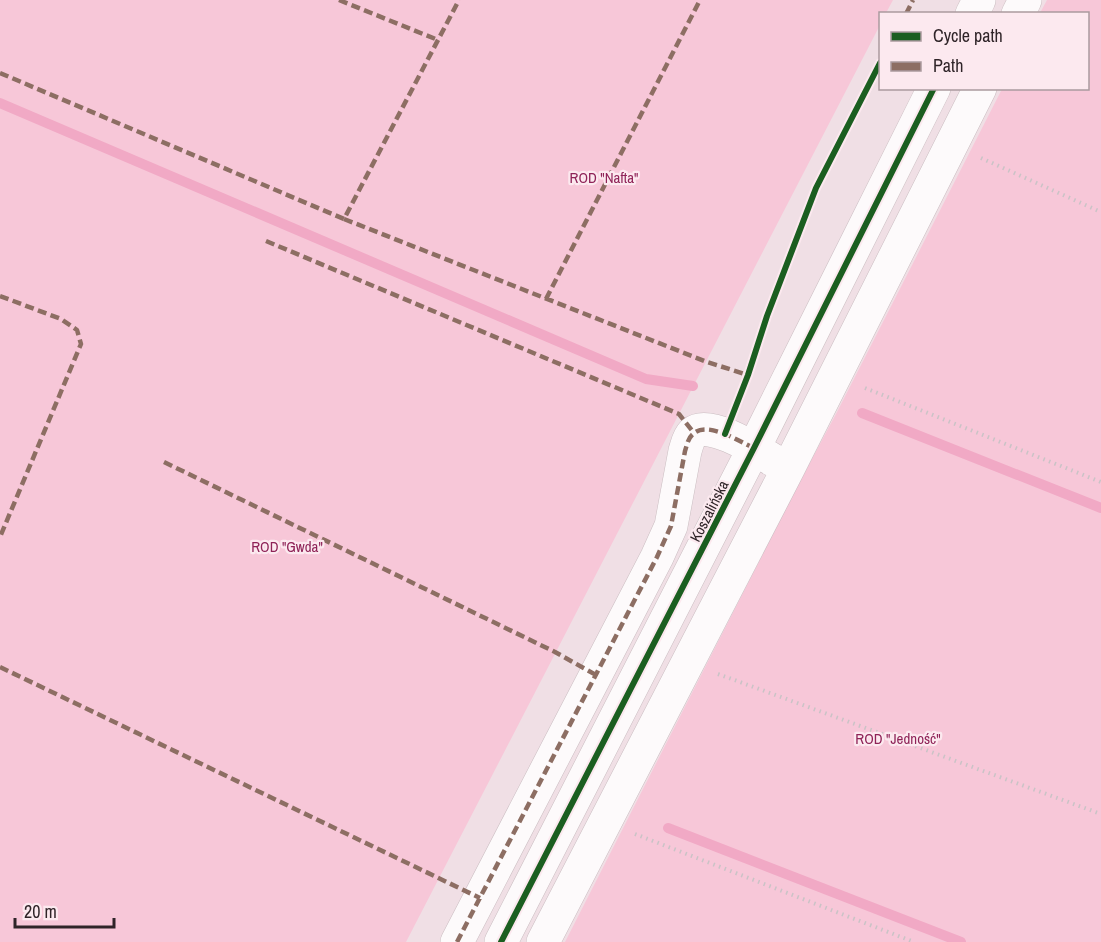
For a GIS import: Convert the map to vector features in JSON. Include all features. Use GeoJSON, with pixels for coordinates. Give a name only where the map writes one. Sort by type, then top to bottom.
{"type":"FeatureCollection","features":[{"type":"Feature","properties":{"kind":"street","name":"Koszalińska"},"geometry":{"type":"LineString","coordinates":[[501,942],[754,448],[933,90]]}},
{"type":"Feature","properties":{"kind":"street"},"geometry":{"type":"LineString","coordinates":[[543,942],[788,469],[979,90]]}},
{"type":"Feature","properties":{"kind":"street"},"geometry":{"type":"LineString","coordinates":[[457,942],[657,557],[671,526],[688,440],[700,429],[708,429],[725,434],[754,448],[788,469]]}},
{"type":"Feature","properties":{"kind":"path"},"geometry":{"type":"LineString","coordinates":[[978,156],[1101,212]]}},
{"type":"Feature","properties":{"kind":"path"},"geometry":{"type":"LineString","coordinates":[[862,387],[1101,482]]}},
{"type":"Feature","properties":{"kind":"path"},"geometry":{"type":"LineString","coordinates":[[716,673],[1101,814]]}},
{"type":"Feature","properties":{"kind":"path"},"geometry":{"type":"LineString","coordinates":[[634,833],[914,942]]}},
{"type":"Feature","properties":{"kind":"green space","name":"ROD \"Gwda\""},"geometry":{"type":"Polygon","coordinates":[[[0,0],[893,0],[887,12],[879,12],[879,27],[406,942],[0,942],[0,0]]]}},
{"type":"Feature","properties":{"kind":"green space","name":"ROD \"Jedność\""},"geometry":{"type":"Polygon","coordinates":[[[1047,0],[1101,0],[1101,942],[565,942],[1001,90],[1089,90],[1089,12],[1041,12],[1047,0]]]}},
{"type":"Feature","properties":{"kind":"waterway"},"geometry":{"type":"LineString","coordinates":[[0,103],[646,379],[693,386]]}},
{"type":"Feature","properties":{"kind":"waterway"},"geometry":{"type":"LineString","coordinates":[[862,413],[1101,508]]}},
{"type":"Feature","properties":{"kind":"waterway"},"geometry":{"type":"LineString","coordinates":[[668,828],[961,942]]}},
{"type":"Feature","properties":{"kind":"marked path"},"geometry":{"type":"LineString","coordinates":[[339,0],[438,40]]}},
{"type":"Feature","properties":{"kind":"marked path"},"geometry":{"type":"LineString","coordinates":[[0,73],[344,219],[459,0]]}},
{"type":"Feature","properties":{"kind":"marked path"},"geometry":{"type":"LineString","coordinates":[[546,299],[700,0]]}},
{"type":"Feature","properties":{"kind":"marked path"},"geometry":{"type":"LineString","coordinates":[[907,12],[913,0]]}},
{"type":"Feature","properties":{"kind":"marked path"},"geometry":{"type":"LineString","coordinates":[[344,219],[707,362],[748,375]]}},
{"type":"Feature","properties":{"kind":"marked path"},"geometry":{"type":"LineString","coordinates":[[266,241],[679,414],[694,433]]}},
{"type":"Feature","properties":{"kind":"marked path"},"geometry":{"type":"LineString","coordinates":[[0,296],[61,319],[77,330],[81,344],[0,537]]}},
{"type":"Feature","properties":{"kind":"marked path"},"geometry":{"type":"LineString","coordinates":[[457,942],[657,557],[671,526],[685,451],[690,437],[699,430],[706,429],[732,437],[754,448]]}},
{"type":"Feature","properties":{"kind":"marked path"},"geometry":{"type":"LineString","coordinates":[[164,462],[555,652],[596,675]]}},
{"type":"Feature","properties":{"kind":"marked path"},"geometry":{"type":"LineString","coordinates":[[0,667],[480,898]]}},
{"type":"Feature","properties":{"kind":"cycle path"},"geometry":{"type":"LineString","coordinates":[[725,434],[816,188],[879,65]]}},
{"type":"Feature","properties":{"kind":"cycle path"},"geometry":{"type":"LineString","coordinates":[[501,942],[754,448],[933,90]]}},
{"type":"Feature","properties":{"kind":"park label","name":"ROD \"Nafta\""},"geometry":{"type":"Point","coordinates":[604,177]}}]}
